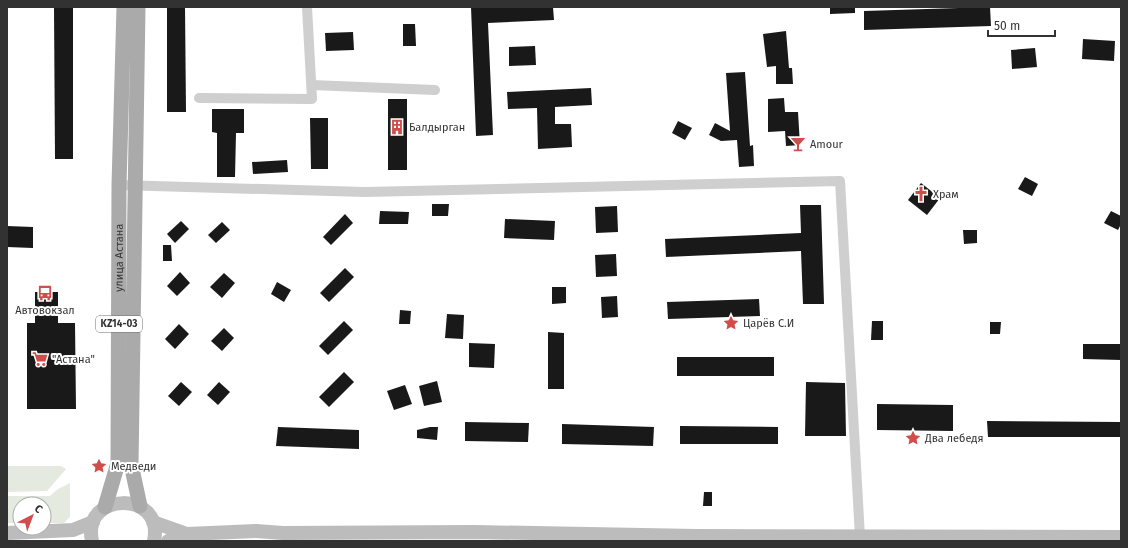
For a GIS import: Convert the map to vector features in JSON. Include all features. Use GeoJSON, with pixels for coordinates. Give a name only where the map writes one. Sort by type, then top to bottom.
{"type":"FeatureCollection","features":[{"type":"Feature","properties":{"kind":"main road","name":"улица Астана"},"geometry":{"type":"LineString","coordinates":[[124,7],[131,464],[140,506]]}},
{"type":"Feature","properties":{"kind":"main road","name":"улица Астана"},"geometry":{"type":"LineString","coordinates":[[105,507],[118,463],[127,185],[138,7]]}},
{"type":"Feature","properties":{"kind":"street"},"geometry":{"type":"LineString","coordinates":[[199,98],[312,99],[307,7]]}},
{"type":"Feature","properties":{"kind":"street"},"geometry":{"type":"LineString","coordinates":[[312,85],[435,90]]}},
{"type":"Feature","properties":{"kind":"street"},"geometry":{"type":"LineString","coordinates":[[127,185],[365,192],[840,181],[860,537]]}},
{"type":"Feature","properties":{"kind":"street"},"geometry":{"type":"LineString","coordinates":[[92,541],[91,534],[93,522],[98,513],[105,507],[123,502],[140,506],[148,513],[153,522],[155,534],[154,541]]}},
{"type":"Feature","properties":{"kind":"street"},"geometry":{"type":"LineString","coordinates":[[7,533],[73,530],[93,522]]}},
{"type":"Feature","properties":{"kind":"street"},"geometry":{"type":"LineString","coordinates":[[153,522],[187,534]]}},
{"type":"Feature","properties":{"kind":"street"},"geometry":{"type":"LineString","coordinates":[[73,530],[86,541]]}},
{"type":"Feature","properties":{"kind":"street"},"geometry":{"type":"LineString","coordinates":[[168,541],[187,534],[256,530],[283,534],[474,532],[860,537],[905,539],[1121,537]]}},
{"type":"Feature","properties":{"kind":"shaded area"},"geometry":{"type":"Polygon","coordinates":[[[7,466],[61,466],[66,469],[47,491],[7,492],[7,466]]]}},
{"type":"Feature","properties":{"kind":"shaded area"},"geometry":{"type":"Polygon","coordinates":[[[70,483],[70,517],[64,523],[52,523],[52,496],[50,496],[58,489],[70,483]]]}},
{"type":"Feature","properties":{"kind":"shaded area"},"geometry":{"type":"Polygon","coordinates":[[[7,496],[12,496],[12,523],[7,523],[7,496]]]}},
{"type":"Feature","properties":{"kind":"building"},"geometry":{"type":"Polygon","coordinates":[[[54,7],[73,7],[73,159],[55,159],[54,7]]]}},
{"type":"Feature","properties":{"kind":"building"},"geometry":{"type":"Polygon","coordinates":[[[167,7],[185,7],[186,112],[167,112],[167,7]]]}},
{"type":"Feature","properties":{"kind":"building"},"geometry":{"type":"Polygon","coordinates":[[[471,7],[553,7],[554,20],[488,23],[493,135],[476,136],[471,7]]]}},
{"type":"Feature","properties":{"kind":"building"},"geometry":{"type":"Polygon","coordinates":[[[830,7],[855,7],[855,13],[830,14],[830,7]]]}},
{"type":"Feature","properties":{"kind":"building"},"geometry":{"type":"Polygon","coordinates":[[[990,7],[991,26],[864,30],[864,11],[990,7]]]}},
{"type":"Feature","properties":{"kind":"building"},"geometry":{"type":"Polygon","coordinates":[[[403,24],[415,24],[416,46],[403,46],[403,24]]]}},
{"type":"Feature","properties":{"kind":"building"},"geometry":{"type":"Polygon","coordinates":[[[786,31],[789,68],[792,68],[793,84],[776,84],[776,66],[767,67],[763,34],[786,31]]]}},
{"type":"Feature","properties":{"kind":"building"},"geometry":{"type":"Polygon","coordinates":[[[353,32],[354,50],[326,51],[325,33],[353,32]]]}},
{"type":"Feature","properties":{"kind":"building"},"geometry":{"type":"Polygon","coordinates":[[[1083,39],[1115,41],[1114,61],[1082,59],[1083,39]]]}},
{"type":"Feature","properties":{"kind":"building"},"geometry":{"type":"Polygon","coordinates":[[[535,46],[536,65],[509,66],[509,47],[535,46]]]}},
{"type":"Feature","properties":{"kind":"building"},"geometry":{"type":"Polygon","coordinates":[[[1035,48],[1037,67],[1012,69],[1011,50],[1035,48]]]}},
{"type":"Feature","properties":{"kind":"building"},"geometry":{"type":"Polygon","coordinates":[[[745,72],[750,146],[753,145],[754,166],[739,167],[737,140],[721,141],[709,135],[715,123],[730,131],[726,73],[745,72]]]}},
{"type":"Feature","properties":{"kind":"building"},"geometry":{"type":"Polygon","coordinates":[[[591,88],[592,105],[555,107],[555,124],[571,124],[572,147],[538,149],[537,108],[508,109],[507,92],[591,88]]]}},
{"type":"Feature","properties":{"kind":"building"},"geometry":{"type":"Polygon","coordinates":[[[784,98],[785,112],[798,112],[800,145],[786,146],[785,131],[768,132],[768,99],[784,98]]]}},
{"type":"Feature","properties":{"kind":"building","name":"Балдырган"},"geometry":{"type":"Polygon","coordinates":[[[388,99],[407,99],[407,170],[388,170],[388,99]]]}},
{"type":"Feature","properties":{"kind":"building"},"geometry":{"type":"Polygon","coordinates":[[[212,109],[244,109],[244,133],[236,133],[235,177],[217,177],[217,133],[212,132],[212,109]]]}},
{"type":"Feature","properties":{"kind":"building"},"geometry":{"type":"Polygon","coordinates":[[[310,118],[328,118],[328,169],[311,169],[310,118]]]}},
{"type":"Feature","properties":{"kind":"building"},"geometry":{"type":"Polygon","coordinates":[[[678,121],[692,128],[685,140],[672,133],[678,121]]]}},
{"type":"Feature","properties":{"kind":"building"},"geometry":{"type":"Polygon","coordinates":[[[287,160],[288,172],[253,174],[252,162],[287,160]]]}},
{"type":"Feature","properties":{"kind":"building"},"geometry":{"type":"Polygon","coordinates":[[[1025,177],[1038,184],[1032,196],[1018,189],[1025,177]]]}},
{"type":"Feature","properties":{"kind":"building"},"geometry":{"type":"Polygon","coordinates":[[[921,183],[940,198],[927,215],[908,200],[921,183]]]}},
{"type":"Feature","properties":{"kind":"building"},"geometry":{"type":"Polygon","coordinates":[[[432,204],[449,204],[448,216],[432,216],[432,204]]]}},
{"type":"Feature","properties":{"kind":"building"},"geometry":{"type":"Polygon","coordinates":[[[800,205],[821,205],[824,304],[803,304],[801,251],[666,257],[665,239],[801,233],[800,205]]]}},
{"type":"Feature","properties":{"kind":"building"},"geometry":{"type":"Polygon","coordinates":[[[617,206],[618,232],[596,233],[595,207],[617,206]]]}},
{"type":"Feature","properties":{"kind":"building"},"geometry":{"type":"Polygon","coordinates":[[[380,211],[409,212],[408,224],[379,224],[380,211]]]}},
{"type":"Feature","properties":{"kind":"building"},"geometry":{"type":"Polygon","coordinates":[[[1111,211],[1121,216],[1121,224],[1118,230],[1104,223],[1111,211]]]}},
{"type":"Feature","properties":{"kind":"building"},"geometry":{"type":"Polygon","coordinates":[[[345,214],[353,223],[331,245],[323,237],[345,214]]]}},
{"type":"Feature","properties":{"kind":"building"},"geometry":{"type":"Polygon","coordinates":[[[505,219],[555,221],[554,240],[504,238],[505,219]]]}},
{"type":"Feature","properties":{"kind":"building"},"geometry":{"type":"Polygon","coordinates":[[[181,221],[189,229],[175,243],[167,234],[181,221]]]}},
{"type":"Feature","properties":{"kind":"building"},"geometry":{"type":"Polygon","coordinates":[[[222,222],[230,230],[216,243],[208,235],[222,222]]]}},
{"type":"Feature","properties":{"kind":"building"},"geometry":{"type":"Polygon","coordinates":[[[7,226],[33,227],[33,248],[7,247],[7,226]]]}},
{"type":"Feature","properties":{"kind":"building"},"geometry":{"type":"Polygon","coordinates":[[[963,230],[977,230],[977,243],[964,244],[963,230]]]}},
{"type":"Feature","properties":{"kind":"building"},"geometry":{"type":"Polygon","coordinates":[[[163,245],[171,245],[172,261],[163,261],[163,245]]]}},
{"type":"Feature","properties":{"kind":"building"},"geometry":{"type":"Polygon","coordinates":[[[616,254],[617,276],[596,277],[595,255],[616,254]]]}},
{"type":"Feature","properties":{"kind":"building"},"geometry":{"type":"Polygon","coordinates":[[[345,268],[354,277],[329,302],[320,293],[345,268]]]}},
{"type":"Feature","properties":{"kind":"building"},"geometry":{"type":"Polygon","coordinates":[[[180,272],[190,283],[177,296],[167,286],[180,272]]]}},
{"type":"Feature","properties":{"kind":"building"},"geometry":{"type":"Polygon","coordinates":[[[224,273],[235,283],[222,298],[210,287],[224,273]]]}},
{"type":"Feature","properties":{"kind":"building"},"geometry":{"type":"Polygon","coordinates":[[[277,282],[291,290],[284,302],[271,294],[277,282]]]}},
{"type":"Feature","properties":{"kind":"building"},"geometry":{"type":"Polygon","coordinates":[[[552,287],[566,287],[566,303],[552,304],[552,287]]]}},
{"type":"Feature","properties":{"kind":"building"},"geometry":{"type":"Polygon","coordinates":[[[35,292],[58,292],[58,323],[75,323],[76,409],[27,409],[27,323],[35,323],[35,292]]]}},
{"type":"Feature","properties":{"kind":"building"},"geometry":{"type":"Polygon","coordinates":[[[617,296],[618,317],[602,318],[601,297],[617,296]]]}},
{"type":"Feature","properties":{"kind":"building"},"geometry":{"type":"Polygon","coordinates":[[[759,299],[760,316],[668,319],[667,302],[759,299]]]}},
{"type":"Feature","properties":{"kind":"building"},"geometry":{"type":"Polygon","coordinates":[[[400,310],[411,311],[410,324],[399,324],[400,310]]]}},
{"type":"Feature","properties":{"kind":"building"},"geometry":{"type":"Polygon","coordinates":[[[447,314],[464,315],[463,339],[445,338],[447,314]]]}},
{"type":"Feature","properties":{"kind":"building"},"geometry":{"type":"Polygon","coordinates":[[[344,321],[353,330],[328,355],[319,346],[344,321]]]}},
{"type":"Feature","properties":{"kind":"building"},"geometry":{"type":"Polygon","coordinates":[[[872,321],[883,321],[883,340],[871,340],[872,321]]]}},
{"type":"Feature","properties":{"kind":"building"},"geometry":{"type":"Polygon","coordinates":[[[990,322],[1001,322],[1000,334],[990,334],[990,322]]]}},
{"type":"Feature","properties":{"kind":"building"},"geometry":{"type":"Polygon","coordinates":[[[179,324],[189,334],[175,349],[165,339],[179,324]]]}},
{"type":"Feature","properties":{"kind":"building"},"geometry":{"type":"Polygon","coordinates":[[[224,328],[234,338],[222,351],[211,341],[224,328]]]}},
{"type":"Feature","properties":{"kind":"building"},"geometry":{"type":"Polygon","coordinates":[[[548,332],[564,333],[564,389],[548,389],[548,332]]]}},
{"type":"Feature","properties":{"kind":"building"},"geometry":{"type":"Polygon","coordinates":[[[469,343],[495,344],[494,368],[469,367],[469,343]]]}},
{"type":"Feature","properties":{"kind":"building"},"geometry":{"type":"Polygon","coordinates":[[[1083,344],[1121,344],[1121,360],[1083,359],[1083,344]]]}},
{"type":"Feature","properties":{"kind":"building"},"geometry":{"type":"Polygon","coordinates":[[[677,357],[774,357],[774,376],[677,376],[677,357]]]}},
{"type":"Feature","properties":{"kind":"building"},"geometry":{"type":"Polygon","coordinates":[[[344,372],[354,382],[329,407],[319,397],[344,372]]]}},
{"type":"Feature","properties":{"kind":"building"},"geometry":{"type":"Polygon","coordinates":[[[437,381],[442,402],[424,406],[419,386],[437,381]]]}},
{"type":"Feature","properties":{"kind":"building"},"geometry":{"type":"Polygon","coordinates":[[[181,382],[192,392],[179,406],[168,396],[181,382]]]}},
{"type":"Feature","properties":{"kind":"building"},"geometry":{"type":"Polygon","coordinates":[[[219,382],[230,392],[218,405],[207,395],[219,382]]]}},
{"type":"Feature","properties":{"kind":"building"},"geometry":{"type":"Polygon","coordinates":[[[806,382],[845,383],[846,436],[805,436],[806,382]]]}},
{"type":"Feature","properties":{"kind":"building"},"geometry":{"type":"Polygon","coordinates":[[[405,385],[412,404],[394,410],[387,391],[405,385]]]}},
{"type":"Feature","properties":{"kind":"building"},"geometry":{"type":"Polygon","coordinates":[[[877,404],[953,405],[953,431],[877,430],[877,404]]]}},
{"type":"Feature","properties":{"kind":"building"},"geometry":{"type":"Polygon","coordinates":[[[987,421],[1121,422],[1121,437],[988,437],[987,421]]]}},
{"type":"Feature","properties":{"kind":"building"},"geometry":{"type":"Polygon","coordinates":[[[465,422],[529,423],[528,442],[465,441],[465,422]]]}},
{"type":"Feature","properties":{"kind":"building"},"geometry":{"type":"Polygon","coordinates":[[[562,424],[654,427],[653,446],[562,444],[562,424]]]}},
{"type":"Feature","properties":{"kind":"building"},"geometry":{"type":"Polygon","coordinates":[[[680,426],[778,427],[778,444],[680,444],[680,426]]]}},
{"type":"Feature","properties":{"kind":"building"},"geometry":{"type":"Polygon","coordinates":[[[278,427],[359,430],[359,449],[276,446],[278,427]]]}},
{"type":"Feature","properties":{"kind":"building"},"geometry":{"type":"Polygon","coordinates":[[[438,427],[437,440],[417,438],[417,430],[438,427]]]}},
{"type":"Feature","properties":{"kind":"building"},"geometry":{"type":"Polygon","coordinates":[[[704,492],[712,492],[712,506],[703,506],[704,492]]]}},
{"type":"Feature","properties":{"kind":"place","name":"Балдырган"},"geometry":{"type":"Point","coordinates":[397,127]}},
{"type":"Feature","properties":{"kind":"place","name":"Amour"},"geometry":{"type":"Point","coordinates":[798,144]}},
{"type":"Feature","properties":{"kind":"place","name":"Храм"},"geometry":{"type":"Point","coordinates":[921,194]}},
{"type":"Feature","properties":{"kind":"place","name":"Автовокзал"},"geometry":{"type":"Point","coordinates":[45,293]}},
{"type":"Feature","properties":{"kind":"place","name":"Царёв С.И"},"geometry":{"type":"Point","coordinates":[731,323]}},
{"type":"Feature","properties":{"kind":"place","name":"\"Астана\""},"geometry":{"type":"Point","coordinates":[40,359]}},
{"type":"Feature","properties":{"kind":"place","name":"Два лебедя"},"geometry":{"type":"Point","coordinates":[913,438]}},
{"type":"Feature","properties":{"kind":"place","name":"Медведи"},"geometry":{"type":"Point","coordinates":[99,466]}}]}
